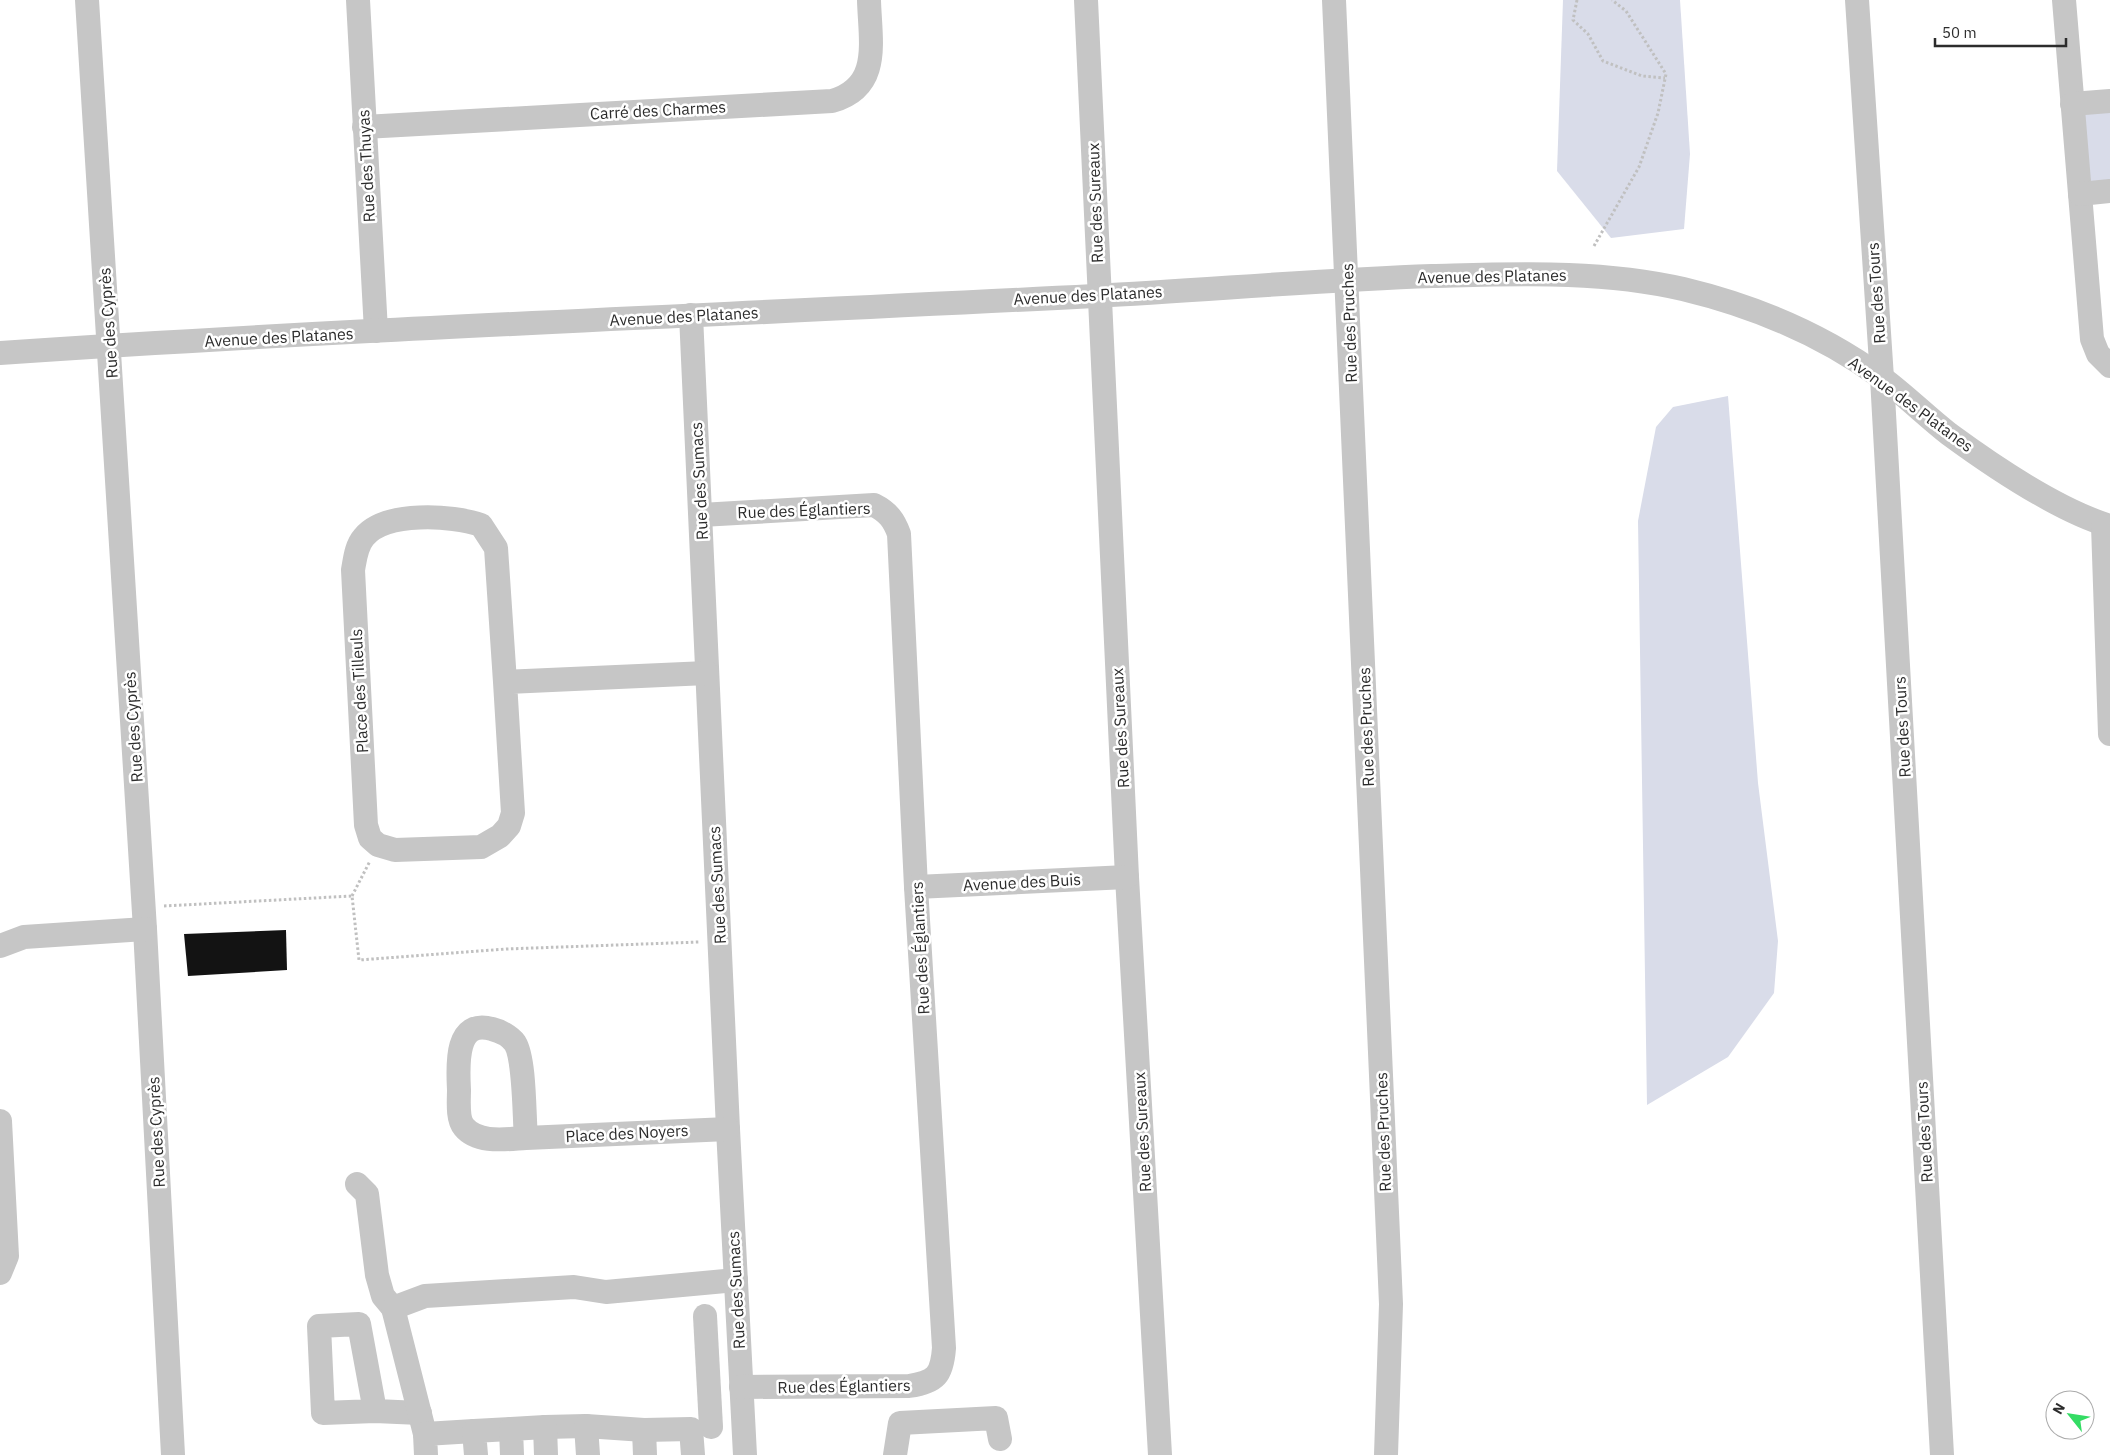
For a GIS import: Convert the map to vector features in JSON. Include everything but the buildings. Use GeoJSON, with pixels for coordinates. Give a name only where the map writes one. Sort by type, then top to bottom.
{"type":"FeatureCollection","features":[{"type":"Feature","properties":{"kind":"street","name":"Rue des Cyprès"},"geometry":{"type":"LineString","coordinates":[[87,0],[145,928],[173,1455]]}},
{"type":"Feature","properties":{"kind":"street","name":"Rue des Thuyas"},"geometry":{"type":"LineString","coordinates":[[358,0],[376,331]]}},
{"type":"Feature","properties":{"kind":"street","name":"Carré des Charmes"},"geometry":{"type":"LineString","coordinates":[[364,127],[832,101],[847,96],[859,88],[867,74],[871,60],[869,0]]}},
{"type":"Feature","properties":{"kind":"street","name":"Rue des Sureaux"},"geometry":{"type":"LineString","coordinates":[[1086,0],[1127,877],[1160,1455]]}},
{"type":"Feature","properties":{"kind":"street","name":"Rue des Pruches"},"geometry":{"type":"LineString","coordinates":[[1334,0],[1391,1304],[1386,1455]]}},
{"type":"Feature","properties":{"kind":"street","name":"Rue des Tours"},"geometry":{"type":"LineString","coordinates":[[1857,0],[1882,378],[1942,1455]]}},
{"type":"Feature","properties":{"kind":"street"},"geometry":{"type":"LineString","coordinates":[[2064,0],[2092,339],[2098,354],[2110,366]]}},
{"type":"Feature","properties":{"kind":"street"},"geometry":{"type":"LineString","coordinates":[[2072,104],[2110,101]]}},
{"type":"Feature","properties":{"kind":"street"},"geometry":{"type":"LineString","coordinates":[[2080,194],[2110,190]]}},
{"type":"Feature","properties":{"kind":"street","name":"Avenue des Platanes"},"geometry":{"type":"LineString","coordinates":[[0,353],[376,331],[1099,296],[1347,280],[1542,273],[1609,276],[1684,290],[1762,313],[1828,343],[1882,378],[1952,435],[2029,487],[2106,526]]}},
{"type":"Feature","properties":{"kind":"street","name":"Rue des Sumacs"},"geometry":{"type":"LineString","coordinates":[[691,315],[719,941],[745,1455]]}},
{"type":"Feature","properties":{"kind":"street","name":"Rue des Églantiers"},"geometry":{"type":"LineString","coordinates":[[701,515],[874,505],[884,510],[894,520],[899,534],[916,887],[943,1362],[938,1376],[925,1383],[909,1386],[741,1387]]}},
{"type":"Feature","properties":{"kind":"street","name":"Place des Tilleuls"},"geometry":{"type":"LineString","coordinates":[[452,517],[481,526],[486,531],[496,548],[505,682],[513,813],[509,826],[500,836],[481,847],[395,850],[378,845],[370,838],[366,825],[353,570],[356,552],[363,538],[375,526],[390,520],[452,517]]}},
{"type":"Feature","properties":{"kind":"street"},"geometry":{"type":"LineString","coordinates":[[2106,526],[2110,734]]}},
{"type":"Feature","properties":{"kind":"street"},"geometry":{"type":"LineString","coordinates":[[505,682],[707,673]]}},
{"type":"Feature","properties":{"kind":"street","name":"Avenue des Buis"},"geometry":{"type":"LineString","coordinates":[[916,887],[1127,877]]}},
{"type":"Feature","properties":{"kind":"street"},"geometry":{"type":"LineString","coordinates":[[0,946],[24,937],[145,928]]}},
{"type":"Feature","properties":{"kind":"street","name":"Place des Noyers"},"geometry":{"type":"LineString","coordinates":[[526,1138],[520,1057],[514,1042],[504,1034],[490,1028],[474,1030],[462,1040],[458,1055],[459,1113],[463,1127],[473,1134],[496,1140],[728,1129]]}},
{"type":"Feature","properties":{"kind":"street"},"geometry":{"type":"LineString","coordinates":[[0,1120],[7,1256],[0,1273]]}},
{"type":"Feature","properties":{"kind":"street"},"geometry":{"type":"LineString","coordinates":[[357,1184],[367,1194],[376,1275],[383,1296],[393,1308],[423,1434]]}},
{"type":"Feature","properties":{"kind":"street"},"geometry":{"type":"LineString","coordinates":[[393,1308],[425,1296],[574,1287],[606,1292],[736,1280]]}},
{"type":"Feature","properties":{"kind":"street"},"geometry":{"type":"LineString","coordinates":[[692,1455],[701,1428],[705,1316]]}},
{"type":"Feature","properties":{"kind":"street"},"geometry":{"type":"LineString","coordinates":[[375,1411],[423,1434],[545,1427],[586,1426],[644,1430],[743,1424]]}},
{"type":"Feature","properties":{"kind":"street"},"geometry":{"type":"LineString","coordinates":[[895,1455],[900,1423],[996,1418],[1000,1439]]}},
{"type":"Feature","properties":{"kind":"street"},"geometry":{"type":"LineString","coordinates":[[586,1426],[588,1455]]}},
{"type":"Feature","properties":{"kind":"street"},"geometry":{"type":"LineString","coordinates":[[545,1427],[546,1455]]}},
{"type":"Feature","properties":{"kind":"street"},"geometry":{"type":"LineString","coordinates":[[511,1429],[512,1455]]}},
{"type":"Feature","properties":{"kind":"street"},"geometry":{"type":"LineString","coordinates":[[644,1430],[645,1455]]}},
{"type":"Feature","properties":{"kind":"street"},"geometry":{"type":"LineString","coordinates":[[474,1431],[476,1455]]}},
{"type":"Feature","properties":{"kind":"path"},"geometry":{"type":"LineString","coordinates":[[1577,0],[1573,20],[1588,34],[1603,61],[1642,76],[1665,78]]}},
{"type":"Feature","properties":{"kind":"path"},"geometry":{"type":"LineString","coordinates":[[1594,246],[1639,167],[1658,113],[1666,74],[1626,11],[1612,0]]}},
{"type":"Feature","properties":{"kind":"path"},"geometry":{"type":"LineString","coordinates":[[378,845],[352,896],[359,960],[506,949],[719,941]]}},
{"type":"Feature","properties":{"kind":"path"},"geometry":{"type":"LineString","coordinates":[[145,928],[160,906],[352,896]]}},
{"type":"Feature","properties":{"kind":"shaded area"},"geometry":{"type":"Polygon","coordinates":[[[1563,0],[1680,0],[1690,154],[1684,229],[1611,238],[1557,171],[1563,0]]]}},
{"type":"Feature","properties":{"kind":"shaded area"},"geometry":{"type":"Polygon","coordinates":[[[2110,101],[2110,191],[2080,194],[2072,104],[2110,101]]]}},
{"type":"Feature","properties":{"kind":"shaded area"},"geometry":{"type":"Polygon","coordinates":[[[1728,396],[1758,783],[1778,941],[1774,993],[1728,1057],[1647,1105],[1638,521],[1656,427],[1673,407],[1728,396]]]}}]}
